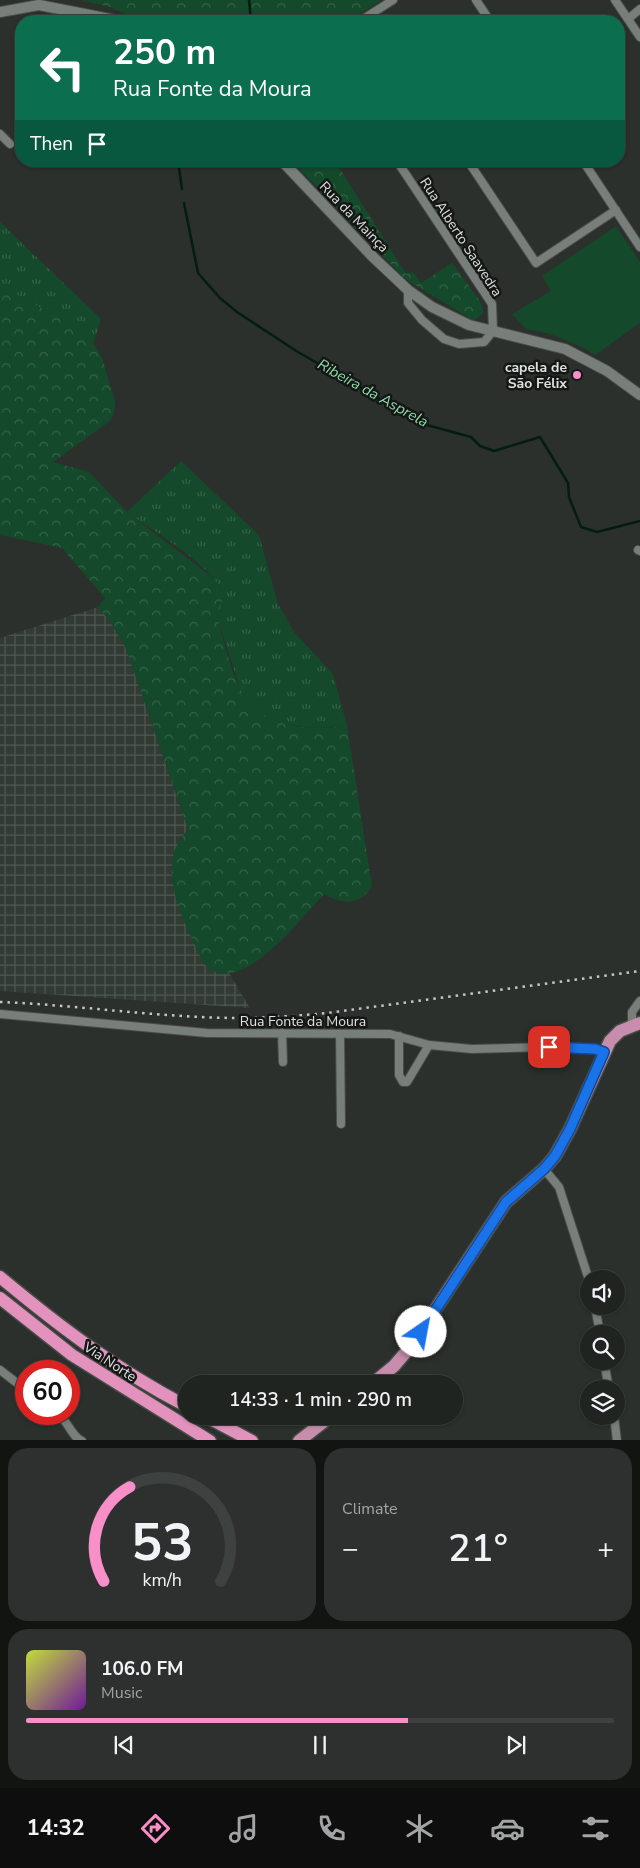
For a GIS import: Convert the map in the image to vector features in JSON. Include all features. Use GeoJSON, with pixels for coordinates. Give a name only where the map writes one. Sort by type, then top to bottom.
{"type":"FeatureCollection","features":[{"type":"Feature","properties":{"kind":"highway","name":"Via Norte"},"geometry":{"type":"LineString","coordinates":[[0,1277],[62,1329],[147,1386],[178,1402]]}},
{"type":"Feature","properties":{"kind":"highway","name":"Via Norte"},"geometry":{"type":"LineString","coordinates":[[0,1298],[72,1355],[210,1440]]}},
{"type":"Feature","properties":{"kind":"highway"},"geometry":{"type":"LineString","coordinates":[[223,1425],[252,1440]]}},
{"type":"Feature","properties":{"kind":"main road"},"geometry":{"type":"LineString","coordinates":[[383,1375],[394,1366],[412,1345],[506,1202],[544,1169],[555,1156],[570,1129],[604,1052],[620,1031],[636,1024]]}},
{"type":"Feature","properties":{"kind":"main road"},"geometry":{"type":"LineString","coordinates":[[299,1440],[319,1425]]}},
{"type":"Feature","properties":{"kind":"street"},"geometry":{"type":"LineString","coordinates":[[369,15],[393,0]]}},
{"type":"Feature","properties":{"kind":"street"},"geometry":{"type":"LineString","coordinates":[[476,0],[486,15]]}},
{"type":"Feature","properties":{"kind":"street"},"geometry":{"type":"LineString","coordinates":[[615,0],[640,37]]}},
{"type":"Feature","properties":{"kind":"street"},"geometry":{"type":"LineString","coordinates":[[0,12],[39,5],[73,15]]}},
{"type":"Feature","properties":{"kind":"street"},"geometry":{"type":"LineString","coordinates":[[628,19],[640,9]]}},
{"type":"Feature","properties":{"kind":"street"},"geometry":{"type":"LineString","coordinates":[[0,134],[10,144]]}},
{"type":"Feature","properties":{"kind":"street","name":"Rua da Mainça"},"geometry":{"type":"LineString","coordinates":[[288,167],[408,290],[432,306],[469,325],[565,349],[608,371],[640,395]]}},
{"type":"Feature","properties":{"kind":"street","name":"Rua Alberto Saavedra"},"geometry":{"type":"LineString","coordinates":[[401,167],[492,304],[493,330]]}},
{"type":"Feature","properties":{"kind":"street"},"geometry":{"type":"LineString","coordinates":[[472,167],[536,263],[616,210]]}},
{"type":"Feature","properties":{"kind":"street"},"geometry":{"type":"LineString","coordinates":[[587,167],[640,246]]}},
{"type":"Feature","properties":{"kind":"street","name":"Rua da Mainça"},"geometry":{"type":"LineString","coordinates":[[408,290],[408,302],[422,320],[444,339],[459,344],[484,342],[493,330]]}},
{"type":"Feature","properties":{"kind":"street"},"geometry":{"type":"LineString","coordinates":[[636,1024],[632,1012],[640,1001]]}},
{"type":"Feature","properties":{"kind":"street","name":"Rua Fonte da Moura"},"geometry":{"type":"LineString","coordinates":[[0,1014],[208,1033],[390,1034],[429,1046],[472,1049],[595,1049],[604,1052]]}},
{"type":"Feature","properties":{"kind":"street"},"geometry":{"type":"LineString","coordinates":[[282,1033],[283,1062]]}},
{"type":"Feature","properties":{"kind":"street"},"geometry":{"type":"LineString","coordinates":[[340,1034],[341,1124]]}},
{"type":"Feature","properties":{"kind":"street"},"geometry":{"type":"LineString","coordinates":[[399,1036],[399,1075],[403,1082],[407,1082],[411,1077],[429,1046]]}},
{"type":"Feature","properties":{"kind":"street"},"geometry":{"type":"LineString","coordinates":[[544,1169],[559,1187],[586,1270]]}},
{"type":"Feature","properties":{"kind":"street"},"geometry":{"type":"LineString","coordinates":[[0,1370],[15,1382]]}},
{"type":"Feature","properties":{"kind":"street"},"geometry":{"type":"LineString","coordinates":[[68,1425],[76,1438],[82,1440]]}},
{"type":"Feature","properties":{"kind":"street"},"geometry":{"type":"LineString","coordinates":[[615,1425],[617,1440]]}},
{"type":"Feature","properties":{"kind":"shaded area"},"geometry":{"type":"Polygon","coordinates":[[[98,607],[110,621],[126,648],[188,829],[180,840],[172,876],[178,904],[204,964],[219,973],[229,973],[250,1008],[0,991],[0,638],[98,607]]]}},
{"type":"Feature","properties":{"kind":"green space"},"geometry":{"type":"Polygon","coordinates":[[[81,0],[381,0],[358,15],[128,15],[110,7],[81,0]]]}},
{"type":"Feature","properties":{"kind":"green space"},"geometry":{"type":"Polygon","coordinates":[[[298,167],[339,167],[406,274],[413,272],[421,283],[452,263],[480,301],[484,312],[474,321],[404,278],[298,167]]]}},
{"type":"Feature","properties":{"kind":"green space"},"geometry":{"type":"Polygon","coordinates":[[[0,222],[101,319],[93,344],[67,324],[0,286],[0,222]]]}},
{"type":"Feature","properties":{"kind":"green space"},"geometry":{"type":"Polygon","coordinates":[[[616,226],[640,262],[640,323],[595,355],[582,347],[550,334],[526,329],[512,314],[551,291],[542,276],[616,226]]]}},
{"type":"Feature","properties":{"kind":"green space"},"geometry":{"type":"Polygon","coordinates":[[[0,286],[67,323],[90,341],[101,357],[113,395],[115,408],[110,421],[53,462],[89,472],[127,512],[213,578],[224,592],[224,598],[216,613],[233,673],[250,703],[261,713],[273,720],[302,727],[347,726],[372,886],[362,898],[350,902],[338,900],[324,894],[301,920],[268,952],[251,965],[234,972],[218,973],[204,964],[180,912],[173,884],[173,856],[177,845],[188,829],[126,648],[110,621],[98,607],[105,598],[62,548],[0,535],[0,286]]]}},
{"type":"Feature","properties":{"kind":"green space"},"geometry":{"type":"Polygon","coordinates":[[[181,461],[259,535],[278,604],[294,632],[333,674],[347,726],[319,728],[289,725],[274,721],[259,712],[240,689],[216,613],[224,592],[205,569],[192,558],[127,512],[181,461]]]}},
{"type":"Feature","properties":{"kind":"waterway","name":"Ribeira da Asprela"},"geometry":{"type":"LineString","coordinates":[[249,0],[250,15]]}},
{"type":"Feature","properties":{"kind":"waterway","name":"Ribeira da Asprela"},"geometry":{"type":"LineString","coordinates":[[179,167],[182,189]]}},
{"type":"Feature","properties":{"kind":"waterway","name":"Ribeira da Asprela"},"geometry":{"type":"LineString","coordinates":[[184,203],[198,273],[220,298],[237,312],[298,352],[423,424],[471,437],[480,446],[494,451],[540,437],[568,483],[569,497],[581,527],[597,532],[640,521]]}},
{"type":"Feature","properties":{"kind":"railway"},"geometry":{"type":"LineString","coordinates":[[0,1002],[203,1017],[292,1016],[327,1013],[640,971]]}},
{"type":"Feature","properties":{"kind":"place","name":"capela de São Félix"},"geometry":{"type":"Point","coordinates":[577,375]}},
{"type":"Feature","properties":{"kind":"route"},"geometry":{"type":"LineString","coordinates":[[421,1332],[506,1202],[516,1191],[544,1169],[555,1156],[570,1129],[604,1052],[595,1049],[549,1047]]}}]}
